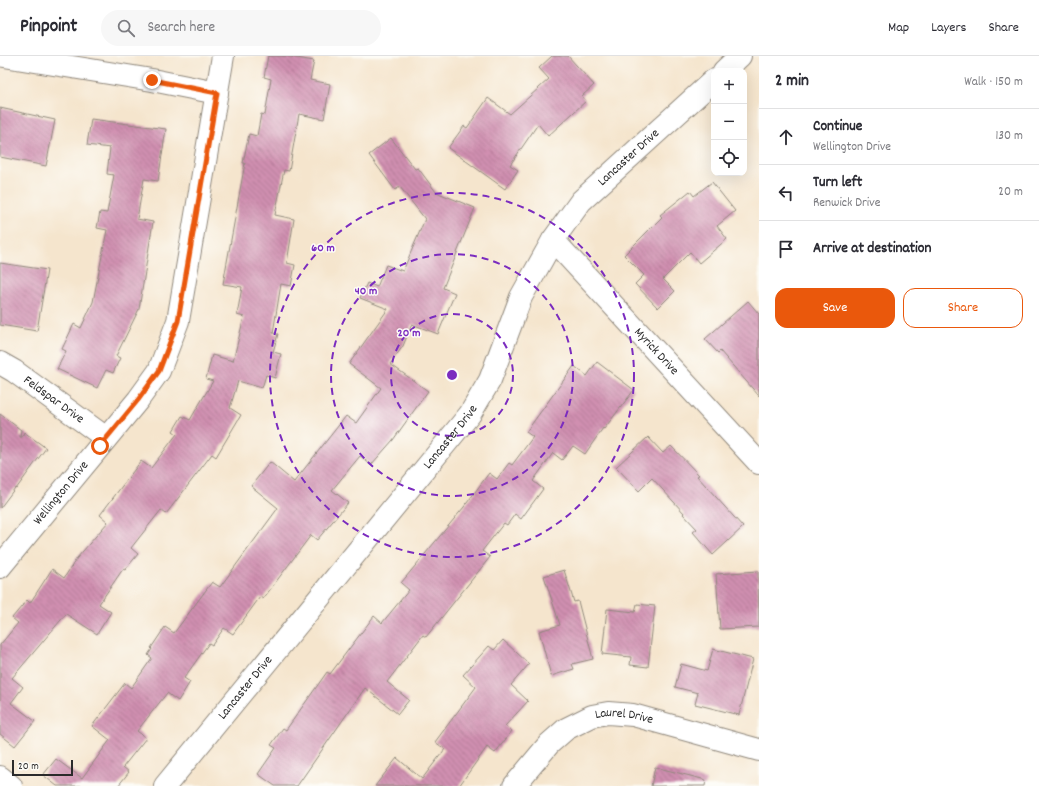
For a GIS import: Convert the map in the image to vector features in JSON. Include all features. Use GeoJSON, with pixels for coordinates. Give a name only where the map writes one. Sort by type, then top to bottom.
{"type":"FeatureCollection","features":[{"type":"Feature","properties":{"kind":"street"},"geometry":{"type":"LineString","coordinates":[[4,56],[152,80],[217,93]]}},
{"type":"Feature","properties":{"kind":"street","name":"Wellington Drive"},"geometry":{"type":"LineString","coordinates":[[0,567],[138,400],[159,371],[178,321],[224,56]]}},
{"type":"Feature","properties":{"kind":"street"},"geometry":{"type":"LineString","coordinates":[[727,68],[740,56]]}},
{"type":"Feature","properties":{"kind":"street","name":"Lancaster Drive"},"geometry":{"type":"LineString","coordinates":[[165,786],[470,414],[490,380],[521,296],[553,240],[581,201],[711,83]]}},
{"type":"Feature","properties":{"kind":"street","name":"Myrick Drive"},"geometry":{"type":"LineString","coordinates":[[553,240],[759,464]]}},
{"type":"Feature","properties":{"kind":"street","name":"Feldspar Drive"},"geometry":{"type":"LineString","coordinates":[[0,363],[14,371],[106,438]]}},
{"type":"Feature","properties":{"kind":"street","name":"Laurel Drive"},"geometry":{"type":"LineString","coordinates":[[514,786],[549,744],[566,729],[592,716],[608,713],[633,715],[759,750]]}},
{"type":"Feature","properties":{"kind":"street"},"geometry":{"type":"LineString","coordinates":[[0,777],[11,786]]}},
{"type":"Feature","properties":{"kind":"building"},"geometry":{"type":"Polygon","coordinates":[[[268,56],[285,56],[314,61],[310,80],[330,84],[324,119],[299,114],[289,171],[284,170],[275,215],[294,219],[287,263],[295,265],[291,286],[281,284],[273,333],[278,334],[273,352],[281,354],[275,378],[266,375],[262,388],[238,381],[230,408],[241,415],[216,457],[212,454],[166,514],[161,510],[131,548],[138,554],[125,570],[123,569],[99,604],[111,612],[97,634],[66,614],[12,678],[23,687],[11,703],[35,721],[15,746],[0,734],[0,645],[18,623],[12,618],[27,600],[30,603],[52,569],[64,578],[77,558],[108,522],[100,515],[141,461],[151,468],[177,434],[173,431],[182,416],[190,420],[213,381],[206,379],[212,355],[233,361],[244,317],[237,315],[242,287],[223,284],[249,134],[257,136],[261,114],[265,115],[271,79],[264,77],[268,56]]]}},
{"type":"Feature","properties":{"kind":"building"},"geometry":{"type":"Polygon","coordinates":[[[552,56],[568,56],[594,85],[582,96],[586,101],[548,136],[538,124],[510,165],[518,170],[505,189],[448,148],[464,126],[467,128],[488,98],[510,114],[549,79],[539,68],[552,56]]]}},
{"type":"Feature","properties":{"kind":"building"},"geometry":{"type":"Polygon","coordinates":[[[0,108],[55,120],[46,166],[0,157],[0,108]]]}},
{"type":"Feature","properties":{"kind":"building"},"geometry":{"type":"Polygon","coordinates":[[[91,119],[166,129],[158,181],[144,179],[137,219],[153,222],[139,309],[116,356],[120,358],[113,373],[106,370],[97,388],[57,369],[66,351],[62,349],[74,324],[81,328],[93,302],[107,230],[97,228],[100,212],[107,213],[114,175],[107,174],[110,148],[87,145],[91,119]]]}},
{"type":"Feature","properties":{"kind":"building"},"geometry":{"type":"Polygon","coordinates":[[[391,138],[415,169],[418,168],[436,192],[475,208],[443,288],[455,293],[438,334],[412,324],[403,346],[390,364],[428,391],[393,440],[371,465],[360,456],[332,490],[348,503],[317,540],[311,535],[263,599],[260,597],[233,634],[224,628],[212,645],[209,643],[184,678],[190,682],[178,701],[167,693],[137,731],[146,738],[123,767],[129,772],[118,786],[57,786],[43,775],[56,759],[82,778],[110,740],[92,726],[125,683],[131,688],[152,658],[148,655],[165,627],[174,633],[212,582],[220,587],[278,508],[251,486],[270,462],[294,482],[346,416],[356,423],[381,388],[349,364],[388,309],[360,298],[367,283],[377,287],[386,265],[403,271],[425,219],[400,187],[395,190],[369,155],[391,138]]]}},
{"type":"Feature","properties":{"kind":"building"},"geometry":{"type":"Polygon","coordinates":[[[712,182],[735,211],[717,226],[727,239],[699,263],[690,252],[663,279],[675,291],[658,308],[635,284],[644,275],[624,255],[662,217],[660,215],[690,191],[694,196],[712,182]]]}},
{"type":"Feature","properties":{"kind":"building"},"geometry":{"type":"Polygon","coordinates":[[[0,263],[47,270],[37,331],[0,325],[0,263]]]}},
{"type":"Feature","properties":{"kind":"building"},"geometry":{"type":"Polygon","coordinates":[[[748,301],[759,314],[759,396],[720,351],[718,353],[705,339],[748,301]]]}},
{"type":"Feature","properties":{"kind":"building"},"geometry":{"type":"Polygon","coordinates":[[[597,362],[634,390],[604,429],[603,428],[585,454],[573,446],[562,460],[553,453],[533,481],[543,489],[521,519],[515,514],[507,525],[504,523],[482,551],[490,557],[426,637],[423,635],[387,682],[409,700],[398,714],[365,688],[297,786],[275,786],[258,774],[276,748],[271,745],[283,728],[286,730],[327,672],[330,674],[374,616],[382,623],[409,590],[401,583],[464,507],[489,473],[497,479],[509,463],[512,465],[533,437],[526,432],[574,366],[587,376],[597,362]]]}},
{"type":"Feature","properties":{"kind":"building"},"geometry":{"type":"Polygon","coordinates":[[[0,414],[21,430],[20,437],[22,437],[24,432],[46,448],[0,508],[0,414]]]}},
{"type":"Feature","properties":{"kind":"building"},"geometry":{"type":"Polygon","coordinates":[[[648,437],[663,453],[671,446],[699,475],[697,476],[743,527],[713,555],[693,532],[697,529],[652,478],[639,491],[616,467],[648,437]]]}},
{"type":"Feature","properties":{"kind":"building"},"geometry":{"type":"Polygon","coordinates":[[[564,570],[574,602],[578,601],[593,659],[572,664],[574,669],[551,676],[539,631],[560,625],[544,576],[564,570]]]}},
{"type":"Feature","properties":{"kind":"building"},"geometry":{"type":"Polygon","coordinates":[[[758,571],[759,627],[720,629],[716,574],[758,571]]]}},
{"type":"Feature","properties":{"kind":"building"},"geometry":{"type":"Polygon","coordinates":[[[637,604],[655,606],[648,667],[630,665],[631,657],[602,654],[607,609],[635,612],[637,604]]]}},
{"type":"Feature","properties":{"kind":"building"},"geometry":{"type":"Polygon","coordinates":[[[503,640],[529,664],[511,685],[528,701],[505,726],[512,731],[495,753],[487,747],[459,786],[375,786],[397,758],[422,779],[445,749],[435,742],[476,687],[463,675],[489,646],[494,650],[503,640]]]}},
{"type":"Feature","properties":{"kind":"building"},"geometry":{"type":"Polygon","coordinates":[[[713,649],[753,659],[739,715],[695,704],[698,693],[675,687],[681,664],[707,671],[713,649]]]}},
{"type":"Feature","properties":{"kind":"building"},"geometry":{"type":"Polygon","coordinates":[[[655,767],[706,780],[705,786],[651,786],[655,767]]]}},
{"type":"Feature","properties":{"kind":"route"},"geometry":{"type":"LineString","coordinates":[[100,446],[138,400],[159,371],[178,321],[217,93],[152,80]]}}]}
